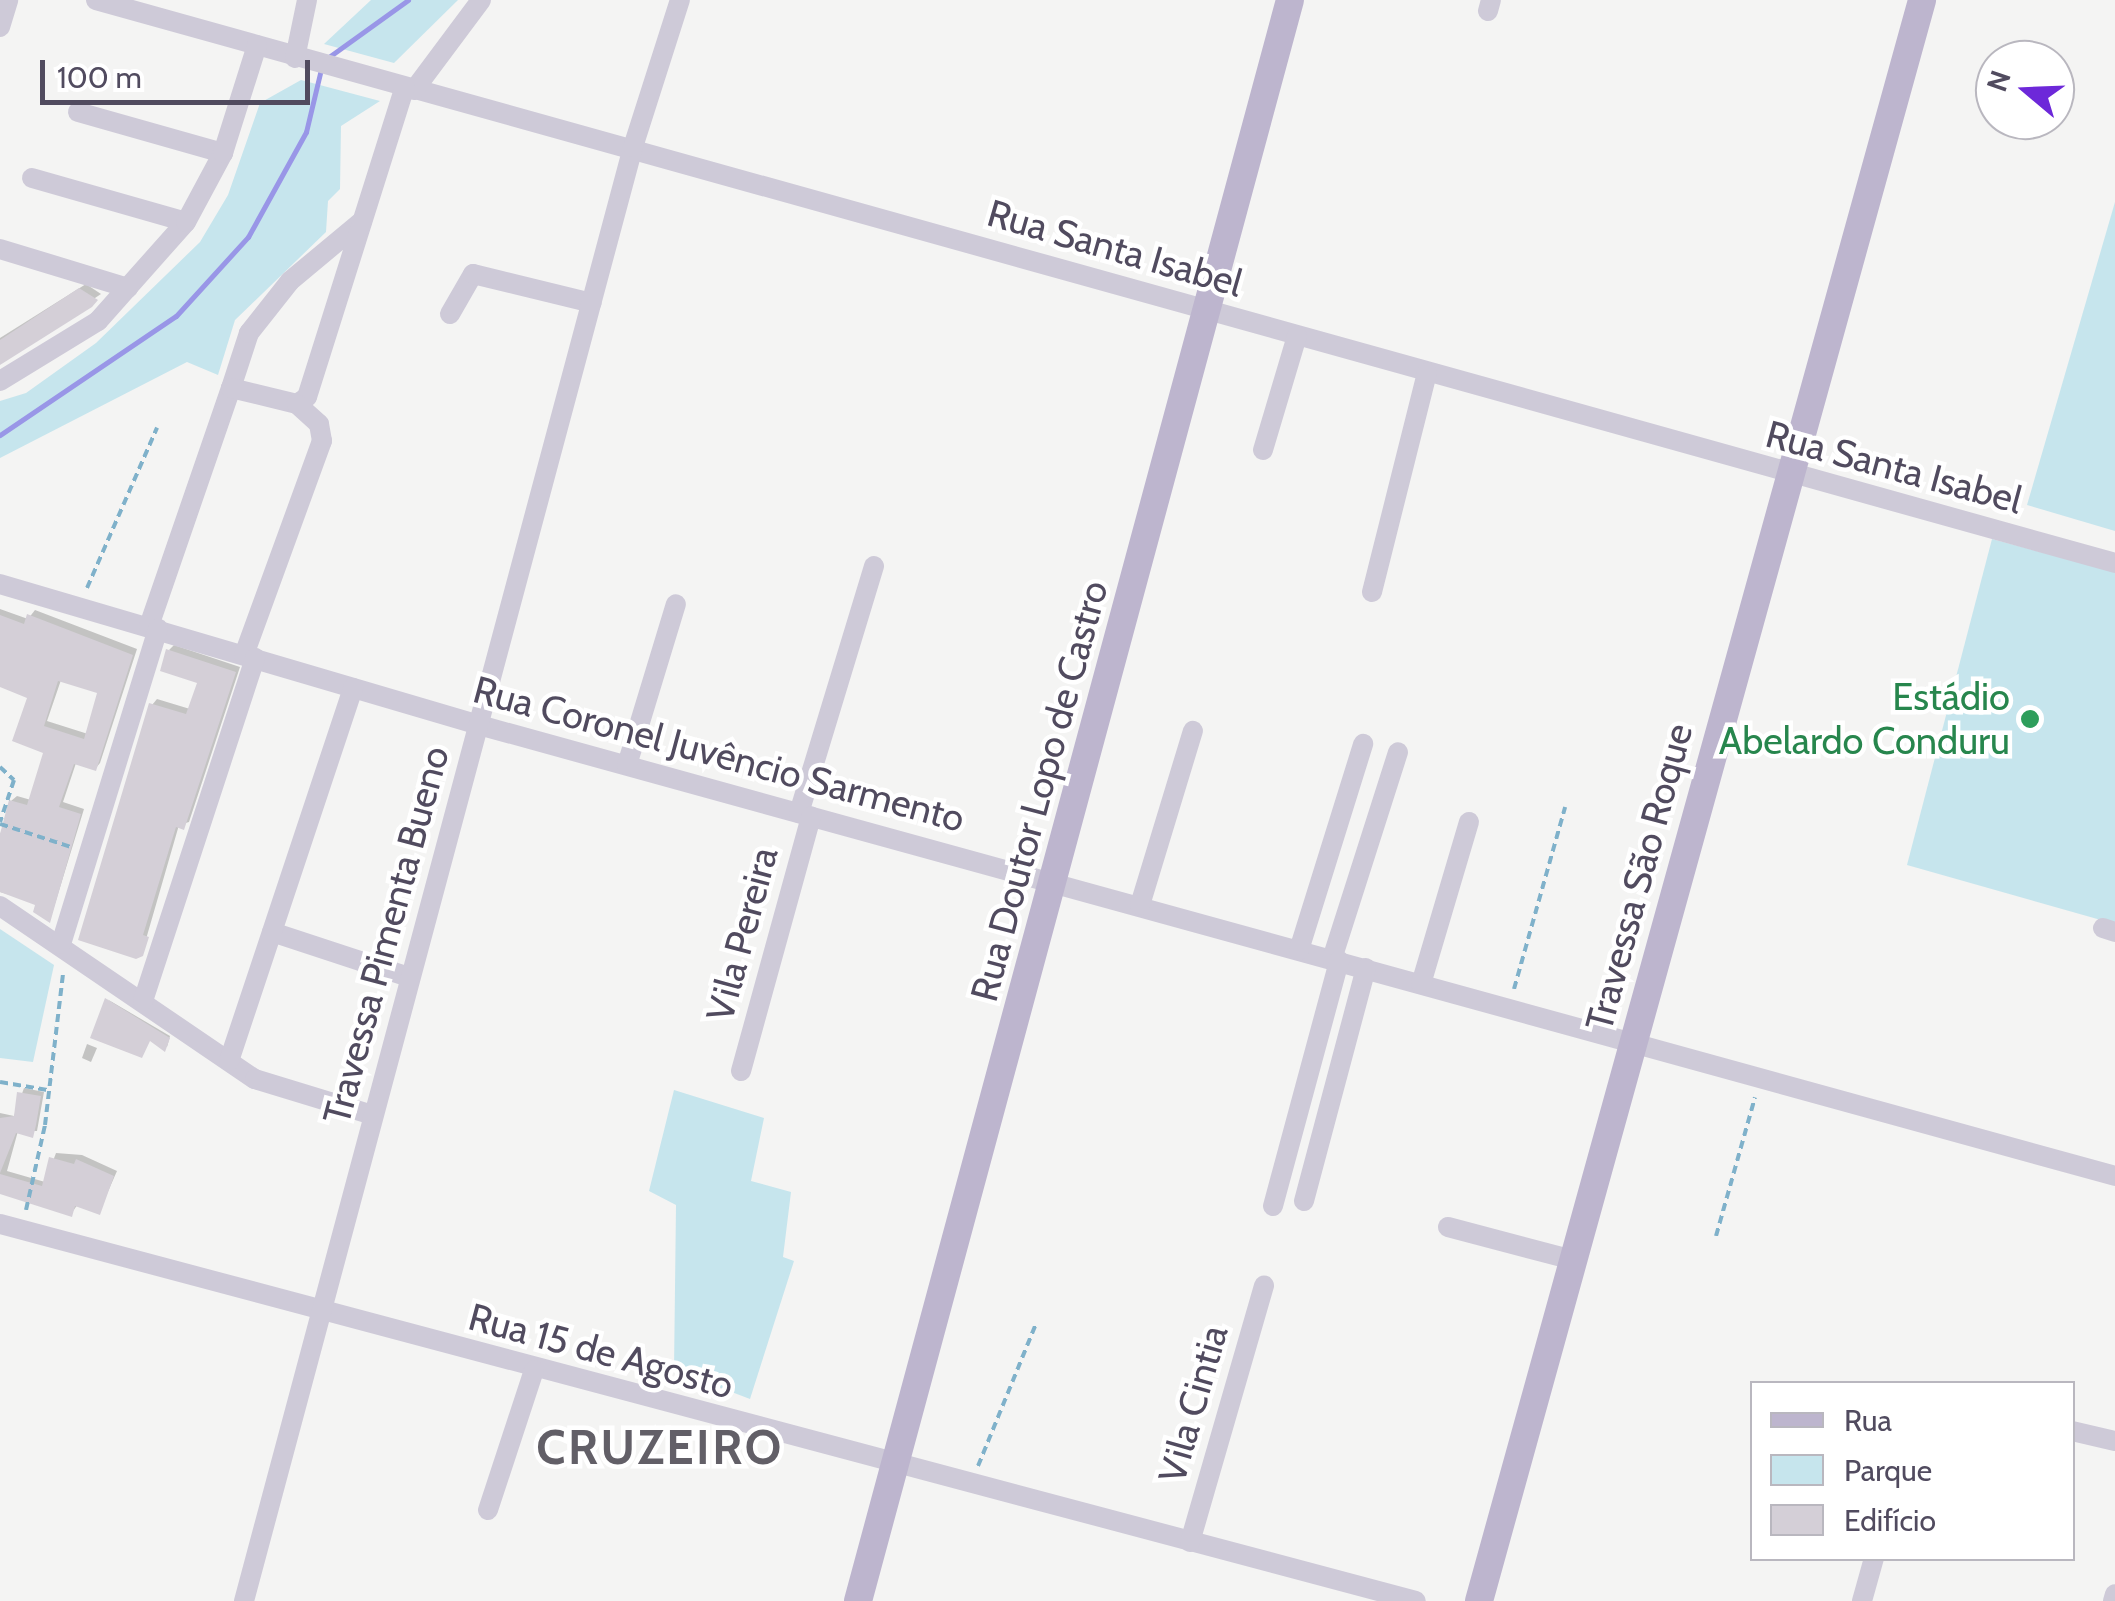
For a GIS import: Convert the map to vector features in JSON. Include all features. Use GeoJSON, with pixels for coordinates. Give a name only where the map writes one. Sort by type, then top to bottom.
{"type":"FeatureCollection","features":[{"type":"Feature","properties":{"kind":"main road","name":"Rua Doutor Lopo de Castro"},"geometry":{"type":"LineString","coordinates":[[858,1601],[1290,0]]}},
{"type":"Feature","properties":{"kind":"main road","name":"Travessa São Roque"},"geometry":{"type":"LineString","coordinates":[[1479,1601],[1922,0]]}},
{"type":"Feature","properties":{"kind":"street"},"geometry":{"type":"LineString","coordinates":[[0,26],[8,0]]}},
{"type":"Feature","properties":{"kind":"street","name":"Rua Santa Isabel"},"geometry":{"type":"LineString","coordinates":[[96,0],[335,69],[634,147],[2115,564]]}},
{"type":"Feature","properties":{"kind":"street"},"geometry":{"type":"LineString","coordinates":[[303,60],[307,0]]}},
{"type":"Feature","properties":{"kind":"street"},"geometry":{"type":"LineString","coordinates":[[297,404],[310,388],[410,89],[481,0]]}},
{"type":"Feature","properties":{"kind":"street","name":"Travessa Pimenta Bueno"},"geometry":{"type":"LineString","coordinates":[[244,1601],[634,147],[680,0]]}},
{"type":"Feature","properties":{"kind":"street"},"geometry":{"type":"LineString","coordinates":[[0,381],[98,321],[186,222],[223,153],[256,45]]}},
{"type":"Feature","properties":{"kind":"street"},"geometry":{"type":"LineString","coordinates":[[78,112],[223,153]]}},
{"type":"Feature","properties":{"kind":"street"},"geometry":{"type":"LineString","coordinates":[[32,178],[186,222]]}},
{"type":"Feature","properties":{"kind":"street"},"geometry":{"type":"LineString","coordinates":[[63,950],[154,628],[249,333],[290,281],[364,220]]}},
{"type":"Feature","properties":{"kind":"street"},"geometry":{"type":"LineString","coordinates":[[0,249],[128,288]]}},
{"type":"Feature","properties":{"kind":"street"},"geometry":{"type":"LineString","coordinates":[[450,314],[473,274],[592,303]]}},
{"type":"Feature","properties":{"kind":"street"},"geometry":{"type":"LineString","coordinates":[[1263,450],[1297,336]]}},
{"type":"Feature","properties":{"kind":"street"},"geometry":{"type":"LineString","coordinates":[[1372,592],[1427,372]]}},
{"type":"Feature","properties":{"kind":"street"},"geometry":{"type":"LineString","coordinates":[[144,1001],[250,657],[322,442],[319,424],[297,404],[231,388]]}},
{"type":"Feature","properties":{"kind":"street","name":"Vila Pereira"},"geometry":{"type":"LineString","coordinates":[[741,1071],[805,814],[874,566]]}},
{"type":"Feature","properties":{"kind":"street","name":"Rua Coronel Juvêncio Sarmento"},"geometry":{"type":"LineString","coordinates":[[0,584],[480,725],[2115,1176]]}},
{"type":"Feature","properties":{"kind":"street"},"geometry":{"type":"LineString","coordinates":[[626,765],[676,604]]}},
{"type":"Feature","properties":{"kind":"street"},"geometry":{"type":"LineString","coordinates":[[229,1062],[352,688]]}},
{"type":"Feature","properties":{"kind":"street"},"geometry":{"type":"LineString","coordinates":[[1140,905],[1193,731]]}},
{"type":"Feature","properties":{"kind":"street"},"geometry":{"type":"LineString","coordinates":[[1299,950],[1363,744]]}},
{"type":"Feature","properties":{"kind":"street"},"geometry":{"type":"LineString","coordinates":[[1273,1206],[1336,960],[1398,752]]}},
{"type":"Feature","properties":{"kind":"street"},"geometry":{"type":"LineString","coordinates":[[1421,984],[1469,822]]}},
{"type":"Feature","properties":{"kind":"street"},"geometry":{"type":"LineString","coordinates":[[0,906],[229,1062],[270,1085],[373,1114]]}},
{"type":"Feature","properties":{"kind":"street"},"geometry":{"type":"LineString","coordinates":[[272,932],[409,977]]}},
{"type":"Feature","properties":{"kind":"street"},"geometry":{"type":"LineString","coordinates":[[1304,1201],[1366,968]]}},
{"type":"Feature","properties":{"kind":"street","name":"Rua 15 de Agosto"},"geometry":{"type":"LineString","coordinates":[[0,1224],[534,1370],[1416,1601]]}},
{"type":"Feature","properties":{"kind":"street"},"geometry":{"type":"LineString","coordinates":[[1448,1226],[1573,1260]]}},
{"type":"Feature","properties":{"kind":"street","name":"Vila Cintia"},"geometry":{"type":"LineString","coordinates":[[1190,1542],[1264,1285]]}},
{"type":"Feature","properties":{"kind":"street"},"geometry":{"type":"LineString","coordinates":[[488,1510],[534,1370]]}},
{"type":"Feature","properties":{"kind":"street"},"geometry":{"type":"LineString","coordinates":[[2075,1432],[2115,1441]]}},
{"type":"Feature","properties":{"kind":"street"},"geometry":{"type":"LineString","coordinates":[[1862,1601],[1873,1561]]}},
{"type":"Feature","properties":{"kind":"path"},"geometry":{"type":"LineString","coordinates":[[79,606],[156,428]]}},
{"type":"Feature","properties":{"kind":"path"},"geometry":{"type":"LineString","coordinates":[[0,766],[14,780],[0,823],[89,853]]}},
{"type":"Feature","properties":{"kind":"path"},"geometry":{"type":"LineString","coordinates":[[1509,1008],[1566,806]]}},
{"type":"Feature","properties":{"kind":"path"},"geometry":{"type":"LineString","coordinates":[[22,1229],[46,1124],[46,1090],[63,950]]}},
{"type":"Feature","properties":{"kind":"path"},"geometry":{"type":"LineString","coordinates":[[1716,1236],[1761,1078]]}},
{"type":"Feature","properties":{"kind":"path"},"geometry":{"type":"LineString","coordinates":[[0,1082],[46,1090]]}},
{"type":"Feature","properties":{"kind":"path"},"geometry":{"type":"LineString","coordinates":[[970,1485],[1036,1324]]}},
{"type":"Feature","properties":{"kind":"green space"},"geometry":{"type":"Polygon","coordinates":[[[371,0],[458,0],[394,63],[324,44],[371,0]]]}},
{"type":"Feature","properties":{"kind":"green space"},"geometry":{"type":"Polygon","coordinates":[[[301,80],[380,101],[341,126],[340,189],[328,201],[326,232],[235,320],[218,375],[187,362],[0,458],[0,401],[26,393],[96,343],[200,242],[228,195],[260,103],[301,80]]]}},
{"type":"Feature","properties":{"kind":"green space"},"geometry":{"type":"Polygon","coordinates":[[[2115,202],[2115,531],[2027,505],[2115,202]]]}},
{"type":"Feature","properties":{"kind":"green space","name":"Estádio Abelardo Conduru"},"geometry":{"type":"Polygon","coordinates":[[[1992,539],[2115,572],[2115,924],[1907,865],[1992,539]]]}},
{"type":"Feature","properties":{"kind":"green space"},"geometry":{"type":"Polygon","coordinates":[[[0,929],[54,965],[33,1062],[0,1058],[0,929]]]}},
{"type":"Feature","properties":{"kind":"green space"},"geometry":{"type":"Polygon","coordinates":[[[674,1090],[764,1118],[751,1181],[791,1192],[783,1257],[794,1261],[750,1399],[674,1370],[676,1205],[649,1191],[674,1090]]]}},
{"type":"Feature","properties":{"kind":"building"},"geometry":{"type":"Polygon","coordinates":[[[79,288],[98,300],[92,307],[0,365],[0,340],[79,288]]]}},
{"type":"Feature","properties":{"kind":"building"},"geometry":{"type":"Polygon","coordinates":[[[27,614],[133,655],[96,771],[74,764],[59,807],[81,814],[50,923],[33,912],[35,905],[0,892],[0,834],[9,800],[27,805],[43,753],[12,741],[27,698],[0,687],[0,615],[24,624],[27,614]],[[58,681],[44,726],[84,739],[97,693],[58,681]]]}},
{"type":"Feature","properties":{"kind":"building"},"geometry":{"type":"Polygon","coordinates":[[[166,649],[236,672],[184,830],[176,827],[143,935],[149,937],[143,956],[136,959],[78,940],[149,703],[186,714],[197,683],[160,671],[166,649]]]}},
{"type":"Feature","properties":{"kind":"building"},"geometry":{"type":"Polygon","coordinates":[[[105,998],[170,1038],[165,1052],[150,1041],[142,1058],[90,1038],[105,998]]]}},
{"type":"Feature","properties":{"kind":"building"},"geometry":{"type":"Polygon","coordinates":[[[17,1092],[41,1096],[36,1125],[33,1138],[16,1133],[0,1173],[0,1118],[14,1116],[17,1092]]]}},
{"type":"Feature","properties":{"kind":"building"},"geometry":{"type":"Polygon","coordinates":[[[49,1157],[74,1164],[76,1159],[114,1176],[100,1215],[75,1206],[72,1217],[0,1194],[0,1174],[42,1186],[49,1157]]]}},
{"type":"Feature","properties":{"kind":"waterway"},"geometry":{"type":"LineString","coordinates":[[326,59],[408,0]]}},
{"type":"Feature","properties":{"kind":"waterway"},"geometry":{"type":"LineString","coordinates":[[0,435],[176,316],[248,237],[306,132],[321,69]]}},
{"type":"Feature","properties":{"kind":"place","name":"Estádio Abelardo Conduru"},"geometry":{"type":"Point","coordinates":[2030,719]}},
{"type":"Feature","properties":{"kind":"district","name":"CRUZEIRO"},"geometry":{"type":"Point","coordinates":[660,1448]}}]}
